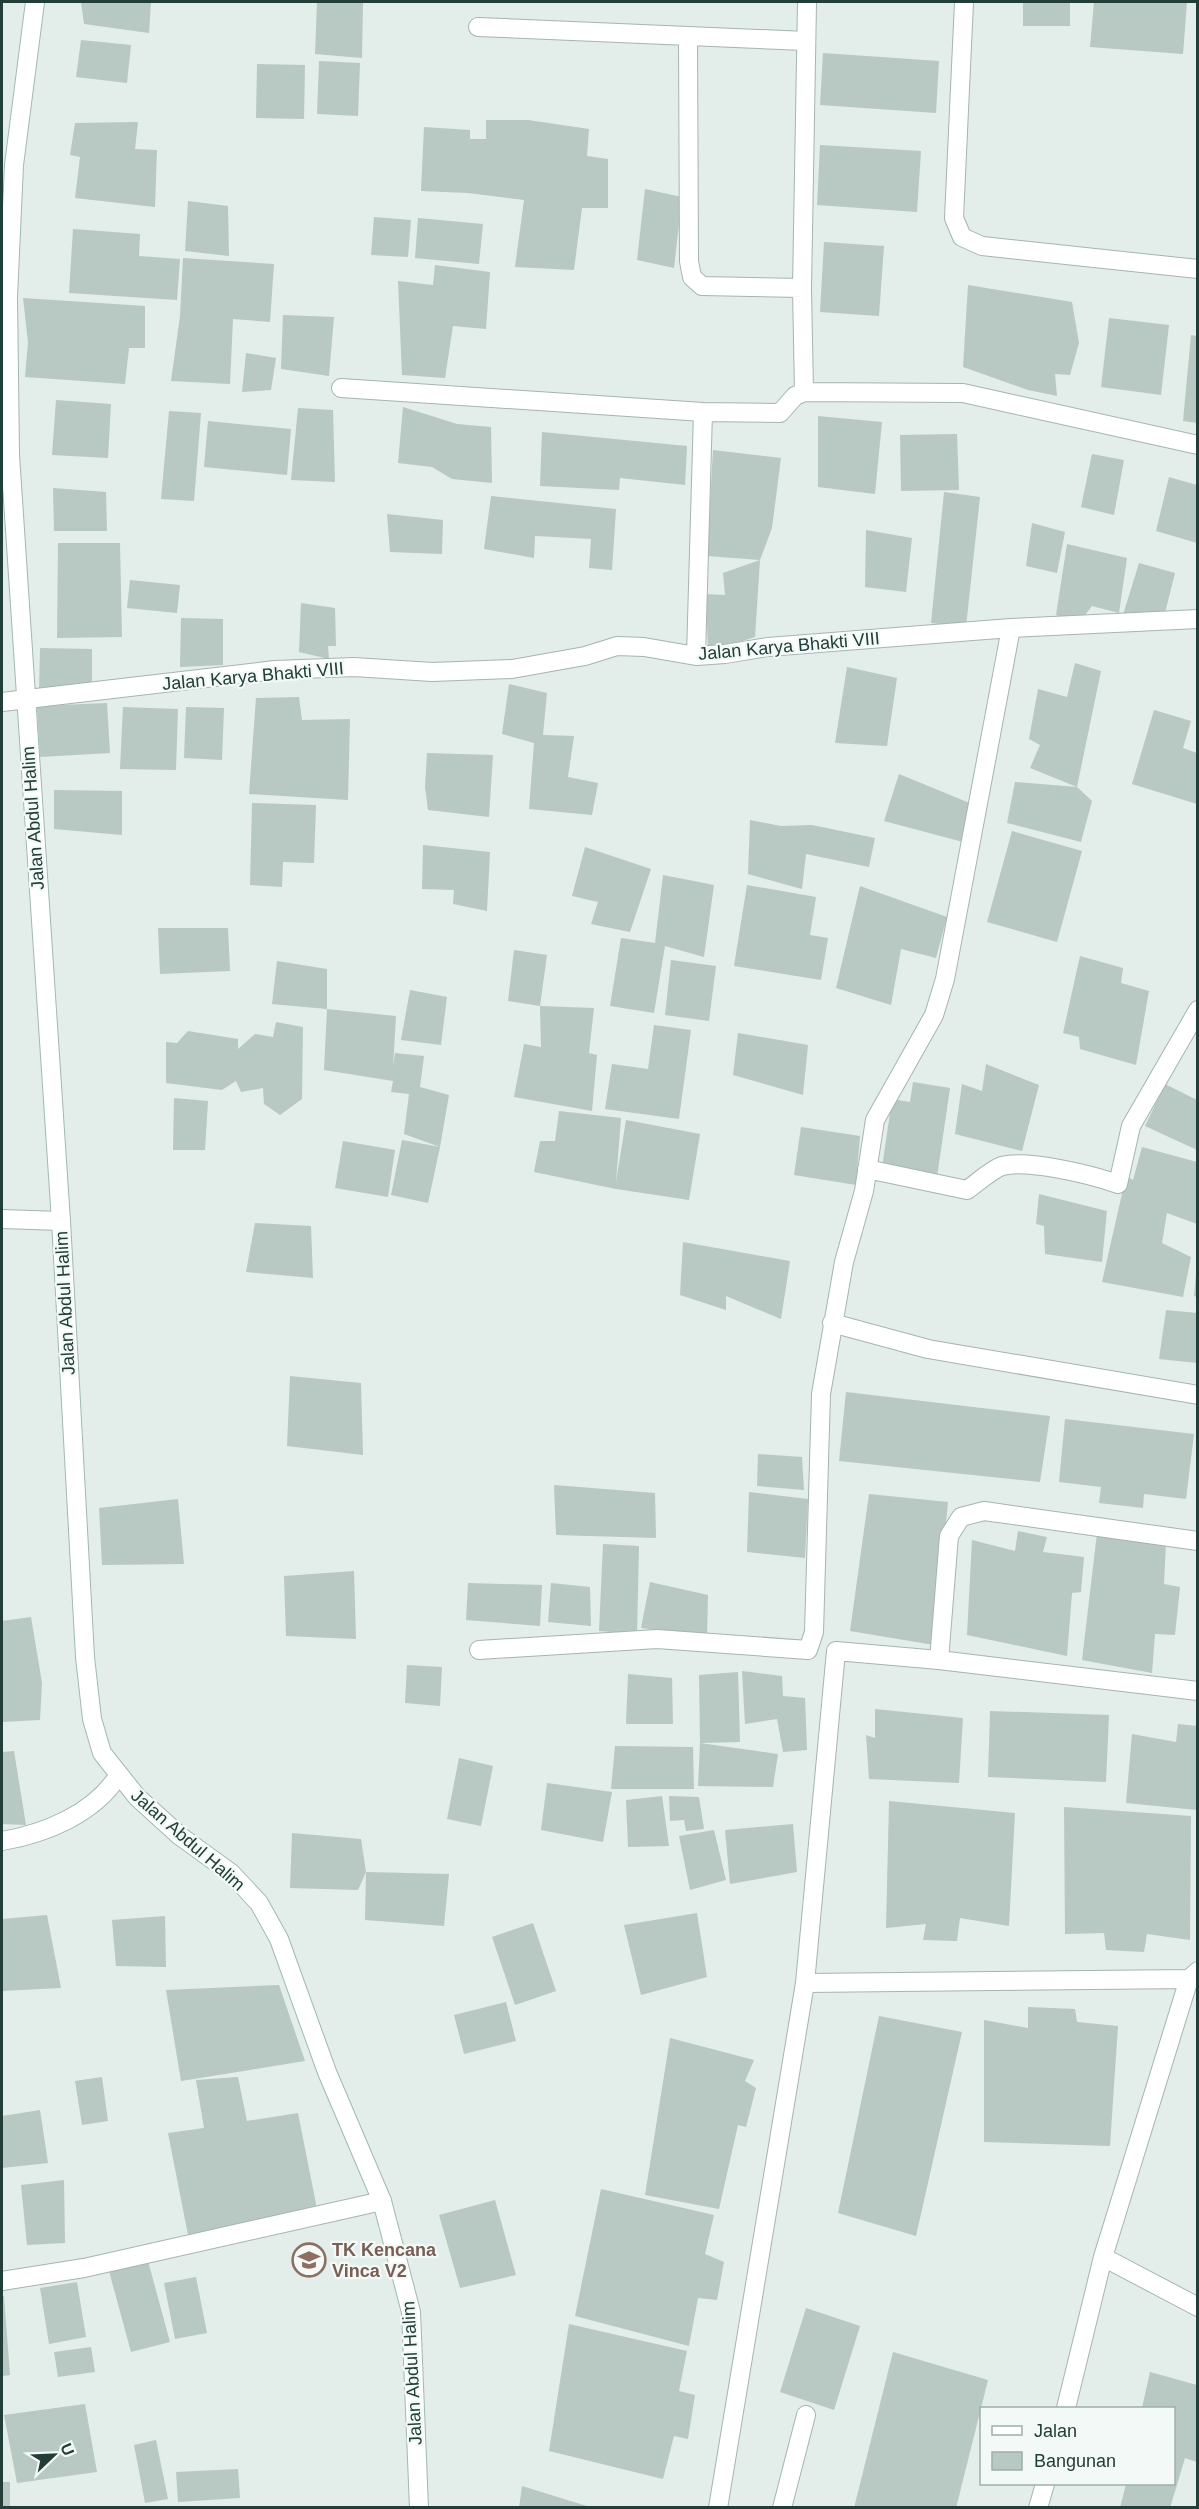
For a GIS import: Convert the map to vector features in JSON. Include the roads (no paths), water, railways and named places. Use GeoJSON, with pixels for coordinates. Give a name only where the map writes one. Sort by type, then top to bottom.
{"type":"FeatureCollection","features":[{"type":"Feature","properties":{"kind":"street","name":"Jalan Abdul Halim"},"geometry":{"type":"LineString","coordinates":[[35,2],[8,165],[10,455],[61,1221],[86,1667],[92,1719],[102,1753],[118,1776],[180,1836],[231,1873],[259,1903],[279,1940],[327,2072],[382,2200],[411,2312],[419,2508]]}},
{"type":"Feature","properties":{"kind":"street"},"geometry":{"type":"LineString","coordinates":[[804,392],[802,288],[807,2]]}},
{"type":"Feature","properties":{"kind":"street"},"geometry":{"type":"LineString","coordinates":[[964,2],[954,218],[962,237],[982,246],[1197,269]]}},
{"type":"Feature","properties":{"kind":"street"},"geometry":{"type":"LineString","coordinates":[[478,27],[806,40]]}},
{"type":"Feature","properties":{"kind":"street"},"geometry":{"type":"LineString","coordinates":[[688,36],[689,261],[692,277],[702,286],[802,288]]}},
{"type":"Feature","properties":{"kind":"street"},"geometry":{"type":"LineString","coordinates":[[341,388],[703,412],[780,413],[795,396],[804,392],[963,393],[1197,445]]}},
{"type":"Feature","properties":{"kind":"street"},"geometry":{"type":"LineString","coordinates":[[696,656],[703,412]]}},
{"type":"Feature","properties":{"kind":"street","name":"Jalan Karya Bhakti VIII"},"geometry":{"type":"LineString","coordinates":[[2,702],[275,670],[354,667],[432,672],[512,669],[585,656],[617,646],[644,647],[696,656],[768,647],[1011,628],[1197,619]]}},
{"type":"Feature","properties":{"kind":"street"},"geometry":{"type":"LineString","coordinates":[[479,1650],[657,1640],[808,1650],[814,1632],[820,1394],[844,1262],[867,1169],[875,1119],[934,1015],[945,979],[1011,628]]}},
{"type":"Feature","properties":{"kind":"street"},"geometry":{"type":"LineString","coordinates":[[867,1169],[967,1190],[1002,1166],[1039,1166],[1090,1174],[1118,1184],[1131,1126],[1197,1010]]}},
{"type":"Feature","properties":{"kind":"street"},"geometry":{"type":"LineString","coordinates":[[2,1219],[61,1221]]}},
{"type":"Feature","properties":{"kind":"street"},"geometry":{"type":"LineString","coordinates":[[832,1323],[938,1351],[1197,1395]]}},
{"type":"Feature","properties":{"kind":"street"},"geometry":{"type":"LineString","coordinates":[[939,1660],[949,1536],[961,1517],[984,1511],[1197,1540]]}},
{"type":"Feature","properties":{"kind":"street"},"geometry":{"type":"LineString","coordinates":[[718,2508],[805,1983],[836,1651],[939,1660],[1197,1691]]}},
{"type":"Feature","properties":{"kind":"street"},"geometry":{"type":"LineString","coordinates":[[2,1841],[20,1838],[72,1818],[94,1803],[118,1776]]}},
{"type":"Feature","properties":{"kind":"street"},"geometry":{"type":"LineString","coordinates":[[805,1983],[1193,1975],[1103,2257],[1066,2407]]}},
{"type":"Feature","properties":{"kind":"street"},"geometry":{"type":"LineString","coordinates":[[2,2281],[84,2268],[382,2200]]}},
{"type":"Feature","properties":{"kind":"street"},"geometry":{"type":"LineString","coordinates":[[1103,2257],[1197,2307]]}},
{"type":"Feature","properties":{"kind":"street"},"geometry":{"type":"LineString","coordinates":[[782,2508],[806,2415]]}},
{"type":"Feature","properties":{"kind":"street"},"geometry":{"type":"LineString","coordinates":[[1038,2508],[1045,2485]]}},
{"type":"Feature","properties":{"kind":"place","name":"TK Kencana Vinca V2"},"geometry":{"type":"Point","coordinates":[309,2260]}}]}
